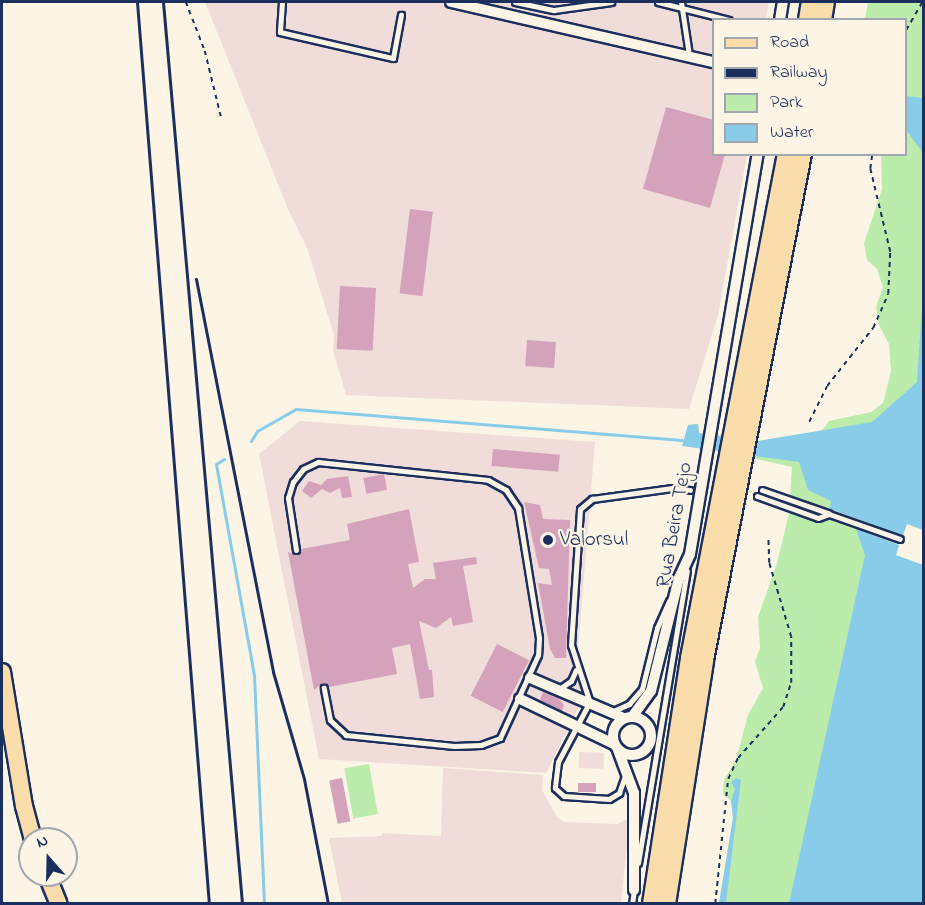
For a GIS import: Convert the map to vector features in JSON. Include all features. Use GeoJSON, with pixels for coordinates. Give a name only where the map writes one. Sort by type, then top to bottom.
{"type":"FeatureCollection","features":[{"type":"Feature","properties":{"kind":"highway"},"geometry":{"type":"LineString","coordinates":[[652,903],[690,658],[735,461],[788,156]]}},
{"type":"Feature","properties":{"kind":"highway"},"geometry":{"type":"LineString","coordinates":[[741,430],[802,156]]}},
{"type":"Feature","properties":{"kind":"highway"},"geometry":{"type":"LineString","coordinates":[[666,903],[735,461]]}},
{"type":"Feature","properties":{"kind":"main road"},"geometry":{"type":"LineString","coordinates":[[2,672],[24,806],[30,827]]}},
{"type":"Feature","properties":{"kind":"main road"},"geometry":{"type":"LineString","coordinates":[[52,887],[59,903]]}},
{"type":"Feature","properties":{"kind":"street"},"geometry":{"type":"LineString","coordinates":[[451,2],[712,62]]}},
{"type":"Feature","properties":{"kind":"street"},"geometry":{"type":"LineString","coordinates":[[780,18],[783,2]]}},
{"type":"Feature","properties":{"kind":"street","name":"Rua Beira Tejo"},"geometry":{"type":"LineString","coordinates":[[690,554],[758,156]]}},
{"type":"Feature","properties":{"kind":"street"},"geometry":{"type":"LineString","coordinates":[[634,890],[634,793],[616,747],[613,732],[651,691],[679,578],[690,554]]}},
{"type":"Feature","properties":{"kind":"street"},"geometry":{"type":"LineString","coordinates":[[520,699],[635,755],[650,744],[648,726],[590,706],[530,678]]}},
{"type":"Feature","properties":{"kind":"lane"},"geometry":{"type":"LineString","coordinates":[[282,2],[280,32],[393,58],[401,15]]}},
{"type":"Feature","properties":{"kind":"lane"},"geometry":{"type":"LineString","coordinates":[[515,2],[554,10],[611,2]]}},
{"type":"Feature","properties":{"kind":"lane"},"geometry":{"type":"LineString","coordinates":[[658,2],[681,3],[723,18]]}},
{"type":"Feature","properties":{"kind":"lane"},"geometry":{"type":"LineString","coordinates":[[681,3],[689,57]]}},
{"type":"Feature","properties":{"kind":"lane"},"geometry":{"type":"LineString","coordinates":[[296,550],[288,498],[293,482],[303,469],[318,462],[488,480],[506,490],[518,508],[539,638],[530,678],[494,742],[454,746],[346,735],[330,720],[324,688]]}},
{"type":"Feature","properties":{"kind":"lane"},"geometry":{"type":"LineString","coordinates":[[626,770],[622,788],[613,797],[575,798],[559,793],[554,775],[577,726],[590,706],[575,665],[571,645],[582,504],[592,499],[637,492],[690,490]]}},
{"type":"Feature","properties":{"kind":"lane"},"geometry":{"type":"LineString","coordinates":[[762,490],[900,539]]}},
{"type":"Feature","properties":{"kind":"lane"},"geometry":{"type":"LineString","coordinates":[[757,496],[818,518],[829,514]]}},
{"type":"Feature","properties":{"kind":"lane","name":"Rua Beira Tejo"},"geometry":{"type":"LineString","coordinates":[[632,903],[690,554]]}},
{"type":"Feature","properties":{"kind":"lane"},"geometry":{"type":"LineString","coordinates":[[609,713],[629,704],[642,689],[657,628],[679,578]]}},
{"type":"Feature","properties":{"kind":"lane"},"geometry":{"type":"LineString","coordinates":[[556,690],[574,676],[575,665]]}},
{"type":"Feature","properties":{"kind":"path"},"geometry":{"type":"LineString","coordinates":[[186,2],[205,51],[222,121]]}},
{"type":"Feature","properties":{"kind":"path"},"geometry":{"type":"LineString","coordinates":[[907,28],[922,2]]}},
{"type":"Feature","properties":{"kind":"path"},"geometry":{"type":"LineString","coordinates":[[808,422],[827,386],[873,328],[888,294],[890,252],[870,170],[872,156]]}},
{"type":"Feature","properties":{"kind":"path"},"geometry":{"type":"LineString","coordinates":[[715,903],[728,778],[738,758],[783,707],[791,683],[791,638],[769,563],[768,538]]}},
{"type":"Feature","properties":{"kind":"shaded area"},"geometry":{"type":"Polygon","coordinates":[[[205,2],[769,2],[766,18],[712,18],[712,156],[747,156],[718,315],[689,409],[346,395],[333,350],[334,335],[307,248],[287,207],[205,2]]]}},
{"type":"Feature","properties":{"kind":"shaded area"},"geometry":{"type":"Polygon","coordinates":[[[300,421],[595,442],[578,650],[584,697],[546,773],[319,759],[259,454],[300,421]]]}},
{"type":"Feature","properties":{"kind":"shaded area"},"geometry":{"type":"Polygon","coordinates":[[[579,752],[604,753],[603,769],[578,768],[579,752]]]}},
{"type":"Feature","properties":{"kind":"shaded area"},"geometry":{"type":"Polygon","coordinates":[[[443,768],[543,775],[542,790],[557,817],[564,822],[617,824],[630,818],[621,903],[342,903],[329,838],[382,836],[382,833],[441,836],[443,768]]]}},
{"type":"Feature","properties":{"kind":"green space"},"geometry":{"type":"Polygon","coordinates":[[[868,2],[923,2],[923,518],[915,527],[907,524],[903,535],[790,495],[792,467],[695,445],[682,446],[688,425],[698,424],[699,433],[758,441],[822,431],[829,421],[871,412],[883,403],[891,371],[889,344],[879,325],[876,307],[883,287],[877,269],[867,260],[864,243],[882,189],[881,156],[907,156],[907,18],[865,18],[868,2]]]}},
{"type":"Feature","properties":{"kind":"green space"},"geometry":{"type":"Polygon","coordinates":[[[789,513],[815,522],[827,519],[899,545],[896,555],[923,565],[842,903],[719,904],[733,818],[731,801],[723,794],[724,780],[736,760],[748,715],[763,688],[755,662],[760,648],[758,617],[777,563],[789,513]]]}},
{"type":"Feature","properties":{"kind":"green space"},"geometry":{"type":"Polygon","coordinates":[[[369,764],[378,814],[353,819],[344,768],[369,764]]]}},
{"type":"Feature","properties":{"kind":"water"},"geometry":{"type":"Polygon","coordinates":[[[907,96],[923,98],[923,153],[907,131],[907,96]]]}},
{"type":"Feature","properties":{"kind":"water"},"geometry":{"type":"Polygon","coordinates":[[[923,292],[923,530],[907,524],[903,535],[830,509],[831,501],[808,490],[799,462],[682,446],[688,425],[698,424],[699,433],[758,441],[872,422],[917,382],[923,292]]]}},
{"type":"Feature","properties":{"kind":"water"},"geometry":{"type":"Polygon","coordinates":[[[856,529],[899,545],[896,555],[923,565],[923,903],[789,903],[865,555],[856,529]]]}},
{"type":"Feature","properties":{"kind":"water"},"geometry":{"type":"Polygon","coordinates":[[[736,778],[741,780],[726,903],[719,903],[733,818],[731,801],[735,789],[731,782],[736,778]]]}},
{"type":"Feature","properties":{"kind":"building"},"geometry":{"type":"Polygon","coordinates":[[[666,107],[712,119],[712,156],[724,156],[710,208],[643,189],[666,107]]]}},
{"type":"Feature","properties":{"kind":"building"},"geometry":{"type":"Polygon","coordinates":[[[410,209],[433,212],[422,296],[400,293],[410,209]]]}},
{"type":"Feature","properties":{"kind":"building"},"geometry":{"type":"Polygon","coordinates":[[[340,286],[376,288],[373,351],[337,349],[340,286]]]}},
{"type":"Feature","properties":{"kind":"building"},"geometry":{"type":"Polygon","coordinates":[[[527,340],[556,342],[554,368],[525,366],[527,340]]]}},
{"type":"Feature","properties":{"kind":"building"},"geometry":{"type":"Polygon","coordinates":[[[493,449],[560,455],[558,472],[492,466],[493,449]]]}},
{"type":"Feature","properties":{"kind":"building"},"geometry":{"type":"Polygon","coordinates":[[[384,474],[387,490],[366,494],[363,478],[384,474]]]}},
{"type":"Feature","properties":{"kind":"building"},"geometry":{"type":"Polygon","coordinates":[[[348,476],[352,497],[342,498],[340,488],[330,493],[322,489],[311,498],[302,491],[309,481],[321,485],[327,479],[348,476]]]}},
{"type":"Feature","properties":{"kind":"building"},"geometry":{"type":"Polygon","coordinates":[[[524,502],[540,505],[543,519],[570,520],[566,658],[555,658],[550,649],[538,583],[552,585],[549,569],[539,568],[524,502]]]}},
{"type":"Feature","properties":{"kind":"building"},"geometry":{"type":"Polygon","coordinates":[[[409,509],[419,562],[408,564],[413,588],[425,579],[436,579],[433,563],[476,557],[477,564],[463,566],[473,622],[453,626],[451,617],[436,628],[419,621],[429,670],[432,670],[434,697],[420,699],[410,644],[392,648],[397,674],[329,687],[323,683],[314,690],[288,552],[297,555],[301,549],[350,540],[347,524],[409,509]]]}},
{"type":"Feature","properties":{"kind":"building"},"geometry":{"type":"Polygon","coordinates":[[[497,644],[529,660],[503,712],[471,696],[497,644]]]}},
{"type":"Feature","properties":{"kind":"building"},"geometry":{"type":"Polygon","coordinates":[[[543,692],[558,698],[564,705],[562,711],[540,700],[543,692]]]}},
{"type":"Feature","properties":{"kind":"building"},"geometry":{"type":"Polygon","coordinates":[[[342,778],[350,821],[338,824],[329,780],[342,778]]]}},
{"type":"Feature","properties":{"kind":"building"},"geometry":{"type":"Polygon","coordinates":[[[578,783],[596,783],[596,792],[578,792],[578,783]]]}},
{"type":"Feature","properties":{"kind":"waterway"},"geometry":{"type":"LineString","coordinates":[[251,441],[257,431],[296,409],[682,440]]}},
{"type":"Feature","properties":{"kind":"waterway"},"geometry":{"type":"LineString","coordinates":[[224,459],[216,464],[254,675],[264,904]]}},
{"type":"Feature","properties":{"kind":"railway"},"geometry":{"type":"LineString","coordinates":[[137,2],[209,904]]}},
{"type":"Feature","properties":{"kind":"railway"},"geometry":{"type":"LineString","coordinates":[[163,2],[242,904]]}},
{"type":"Feature","properties":{"kind":"railway"},"geometry":{"type":"LineString","coordinates":[[196,279],[273,672],[304,779],[328,904]]}},
{"type":"Feature","properties":{"kind":"place","name":"Valorsul"},"geometry":{"type":"Point","coordinates":[548,540]}}]}
